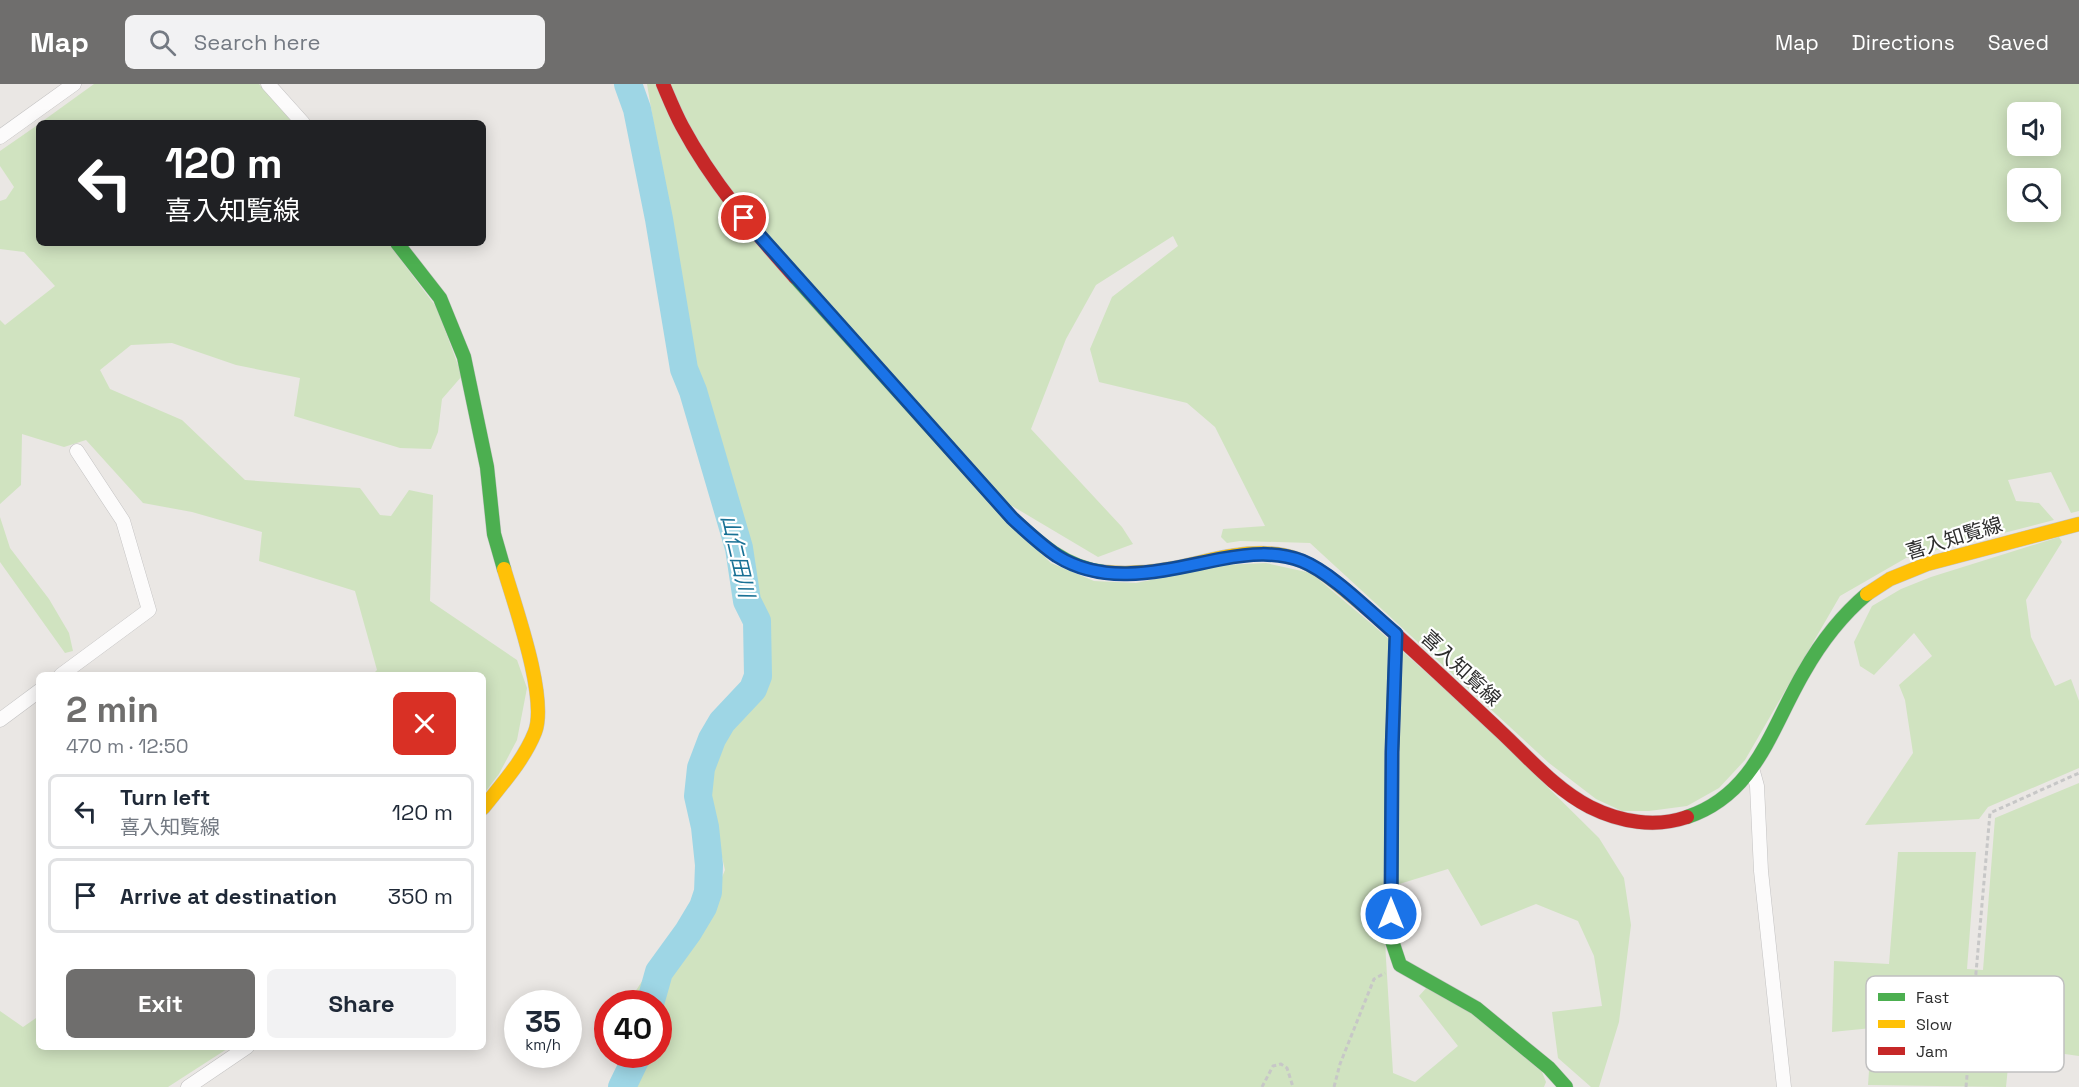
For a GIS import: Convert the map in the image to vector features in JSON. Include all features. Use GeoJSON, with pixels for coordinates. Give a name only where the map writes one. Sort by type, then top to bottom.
{"type":"FeatureCollection","features":[{"type":"Feature","properties":{"kind":"main road","name":"喜入知覧線"},"geometry":{"type":"LineString","coordinates":[[663,84],[682,126],[724,192],[754,231],[1012,518],[1040,544],[1060,558],[1085,569],[1114,574],[1146,573],[1257,553],[1302,561],[1325,574],[1396,634],[1547,776],[1587,806],[1604,813],[1640,823],[1660,824],[1679,821],[1698,814],[1729,795],[1752,768],[1811,659],[1832,630],[1855,605],[1879,586],[1934,561],[2079,524]]}},
{"type":"Feature","properties":{"kind":"main road"},"geometry":{"type":"LineString","coordinates":[[400,246],[440,298],[464,357],[487,467],[494,534],[537,690],[539,712],[536,730],[525,753],[486,804]]}},
{"type":"Feature","properties":{"kind":"main road"},"geometry":{"type":"LineString","coordinates":[[1396,634],[1392,752],[1391,938],[1400,965],[1476,1008],[1549,1068],[1566,1087]]}},
{"type":"Feature","properties":{"kind":"street"},"geometry":{"type":"LineString","coordinates":[[0,137],[74,84]]}},
{"type":"Feature","properties":{"kind":"street"},"geometry":{"type":"LineString","coordinates":[[268,84],[300,120]]}},
{"type":"Feature","properties":{"kind":"street"},"geometry":{"type":"LineString","coordinates":[[65,672],[149,610],[123,521],[77,451]]}},
{"type":"Feature","properties":{"kind":"street"},"geometry":{"type":"LineString","coordinates":[[0,720],[36,693]]}},
{"type":"Feature","properties":{"kind":"street"},"geometry":{"type":"LineString","coordinates":[[1752,768],[1757,786],[1761,871],[1788,1087]]}},
{"type":"Feature","properties":{"kind":"street"},"geometry":{"type":"LineString","coordinates":[[188,1087],[244,1050]]}},
{"type":"Feature","properties":{"kind":"path"},"geometry":{"type":"LineString","coordinates":[[1976,976],[1990,813],[2079,774]]}},
{"type":"Feature","properties":{"kind":"path"},"geometry":{"type":"LineString","coordinates":[[1334,1087],[1340,1064],[1374,979],[1400,965]]}},
{"type":"Feature","properties":{"kind":"path"},"geometry":{"type":"LineString","coordinates":[[1262,1087],[1273,1066],[1281,1064],[1287,1068],[1293,1087]]}},
{"type":"Feature","properties":{"kind":"path"},"geometry":{"type":"LineString","coordinates":[[1966,1087],[1967,1072]]}},
{"type":"Feature","properties":{"kind":"green space"},"geometry":{"type":"Polygon","coordinates":[[[94,84],[259,84],[290,120],[44,120],[94,84]]]}},
{"type":"Feature","properties":{"kind":"green space"},"geometry":{"type":"Polygon","coordinates":[[[647,84],[2079,84],[2079,511],[2071,513],[2051,472],[2008,480],[2016,501],[2039,503],[2054,520],[1906,558],[1840,596],[1745,760],[1719,788],[1687,806],[1649,811],[1622,811],[1596,799],[1549,763],[1310,543],[1240,541],[1227,543],[1221,537],[1223,529],[1265,526],[1215,427],[1187,403],[1099,382],[1090,349],[1112,297],[1178,246],[1173,236],[1096,285],[1066,339],[1031,429],[1122,527],[1133,544],[1098,557],[1012,506],[1001,514],[1051,563],[1094,581],[1136,583],[1224,565],[1266,563],[1311,573],[1484,724],[1599,838],[1624,878],[1631,925],[1619,1022],[1599,1087],[1591,1087],[1558,1058],[1552,1012],[1602,1006],[1594,956],[1578,921],[1536,904],[1481,926],[1448,869],[1383,889],[1393,1073],[1415,1082],[1458,1046],[1419,996],[1428,986],[1470,1011],[1542,1072],[1546,1082],[1544,1087],[632,1087],[628,1068],[672,1068],[672,990],[636,990],[685,916],[718,887],[725,870],[704,780],[718,740],[764,686],[766,677],[765,618],[738,513],[696,376],[647,84]]]}},
{"type":"Feature","properties":{"kind":"green space"},"geometry":{"type":"Polygon","coordinates":[[[36,126],[36,246],[390,246],[437,308],[462,376],[442,399],[438,432],[431,449],[400,448],[294,416],[300,378],[236,365],[172,343],[131,345],[100,370],[110,389],[182,420],[245,480],[360,488],[380,515],[391,516],[409,490],[433,495],[430,601],[517,660],[527,688],[517,740],[499,774],[486,791],[486,672],[375,672],[377,670],[355,591],[259,561],[262,532],[192,512],[143,503],[86,440],[64,447],[22,434],[21,485],[0,504],[0,320],[5,325],[55,286],[24,252],[0,249],[0,201],[6,199],[14,187],[0,166],[0,151],[36,126]]]}},
{"type":"Feature","properties":{"kind":"green space"},"geometry":{"type":"Polygon","coordinates":[[[0,517],[10,548],[49,599],[69,633],[73,651],[65,653],[0,562],[0,517]]]}},
{"type":"Feature","properties":{"kind":"green space"},"geometry":{"type":"Polygon","coordinates":[[[2059,537],[2062,542],[2026,600],[2031,637],[2055,686],[2071,679],[2079,701],[2079,768],[1988,807],[1979,819],[1865,825],[1913,753],[1905,700],[1899,685],[1932,656],[1914,633],[1874,675],[1860,666],[1854,642],[1872,606],[1901,589],[1931,577],[2059,537]]]}},
{"type":"Feature","properties":{"kind":"green space"},"geometry":{"type":"Polygon","coordinates":[[[2079,783],[2079,1056],[2064,1054],[2064,976],[1866,976],[1866,1029],[1832,1032],[1834,961],[1889,964],[1898,852],[1976,852],[1967,969],[1983,970],[1995,818],[2079,783]]]}},
{"type":"Feature","properties":{"kind":"green space"},"geometry":{"type":"Polygon","coordinates":[[[0,1011],[23,1027],[36,1018],[36,1050],[225,1050],[168,1087],[0,1087],[0,1011]]]}},
{"type":"Feature","properties":{"kind":"green space"},"geometry":{"type":"Polygon","coordinates":[[[1869,1072],[2008,1072],[2006,1087],[1868,1085],[1869,1072]]]}},
{"type":"Feature","properties":{"kind":"waterway","name":"山仁田川"},"geometry":{"type":"LineString","coordinates":[[628,84],[637,109],[659,219],[684,369],[693,391],[739,548],[747,601],[757,621],[758,676],[753,689],[722,722],[712,739],[701,768],[698,796],[705,827],[709,865],[708,892],[703,907],[688,932],[659,972],[654,990]]}},
{"type":"Feature","properties":{"kind":"waterway","name":"山仁田川"},"geometry":{"type":"LineString","coordinates":[[622,1087],[631,1068]]}},
{"type":"Feature","properties":{"kind":"traffic: fast"},"geometry":{"type":"LineString","coordinates":[[399,246],[440,298],[464,357],[487,467],[494,534],[504,569]]}},
{"type":"Feature","properties":{"kind":"traffic: fast"},"geometry":{"type":"LineString","coordinates":[[795,277],[1012,518],[1043,545],[1065,560],[1090,570],[1104,572]]}},
{"type":"Feature","properties":{"kind":"traffic: fast"},"geometry":{"type":"LineString","coordinates":[[1687,817],[1730,793],[1746,776],[1771,736],[1817,650],[1840,620],[1867,594]]}},
{"type":"Feature","properties":{"kind":"traffic: fast"},"geometry":{"type":"LineString","coordinates":[[1396,634],[1392,752],[1391,938],[1400,965],[1476,1008],[1549,1068],[1566,1087]]}},
{"type":"Feature","properties":{"kind":"traffic: slow"},"geometry":{"type":"LineString","coordinates":[[1867,594],[1890,579],[1927,564],[2079,524]]}},
{"type":"Feature","properties":{"kind":"traffic: slow"},"geometry":{"type":"LineString","coordinates":[[1104,572],[1153,571],[1249,554],[1281,555],[1297,559],[1316,568],[1365,607]]}},
{"type":"Feature","properties":{"kind":"traffic: slow"},"geometry":{"type":"LineString","coordinates":[[486,804],[525,752],[535,732],[538,717],[534,675],[504,569]]}},
{"type":"Feature","properties":{"kind":"traffic: jam"},"geometry":{"type":"LineString","coordinates":[[663,84],[674,111],[706,167],[795,277]]}},
{"type":"Feature","properties":{"kind":"traffic: jam"},"geometry":{"type":"LineString","coordinates":[[1365,607],[1542,772],[1577,800],[1601,812],[1625,820],[1650,823],[1687,817]]}},
{"type":"Feature","properties":{"kind":"route"},"geometry":{"type":"LineString","coordinates":[[744,218],[1012,518],[1040,544],[1060,558],[1085,569],[1114,574],[1146,573],[1257,553],[1278,555],[1302,561],[1325,574],[1396,634],[1392,752],[1391,914]]}}]}
